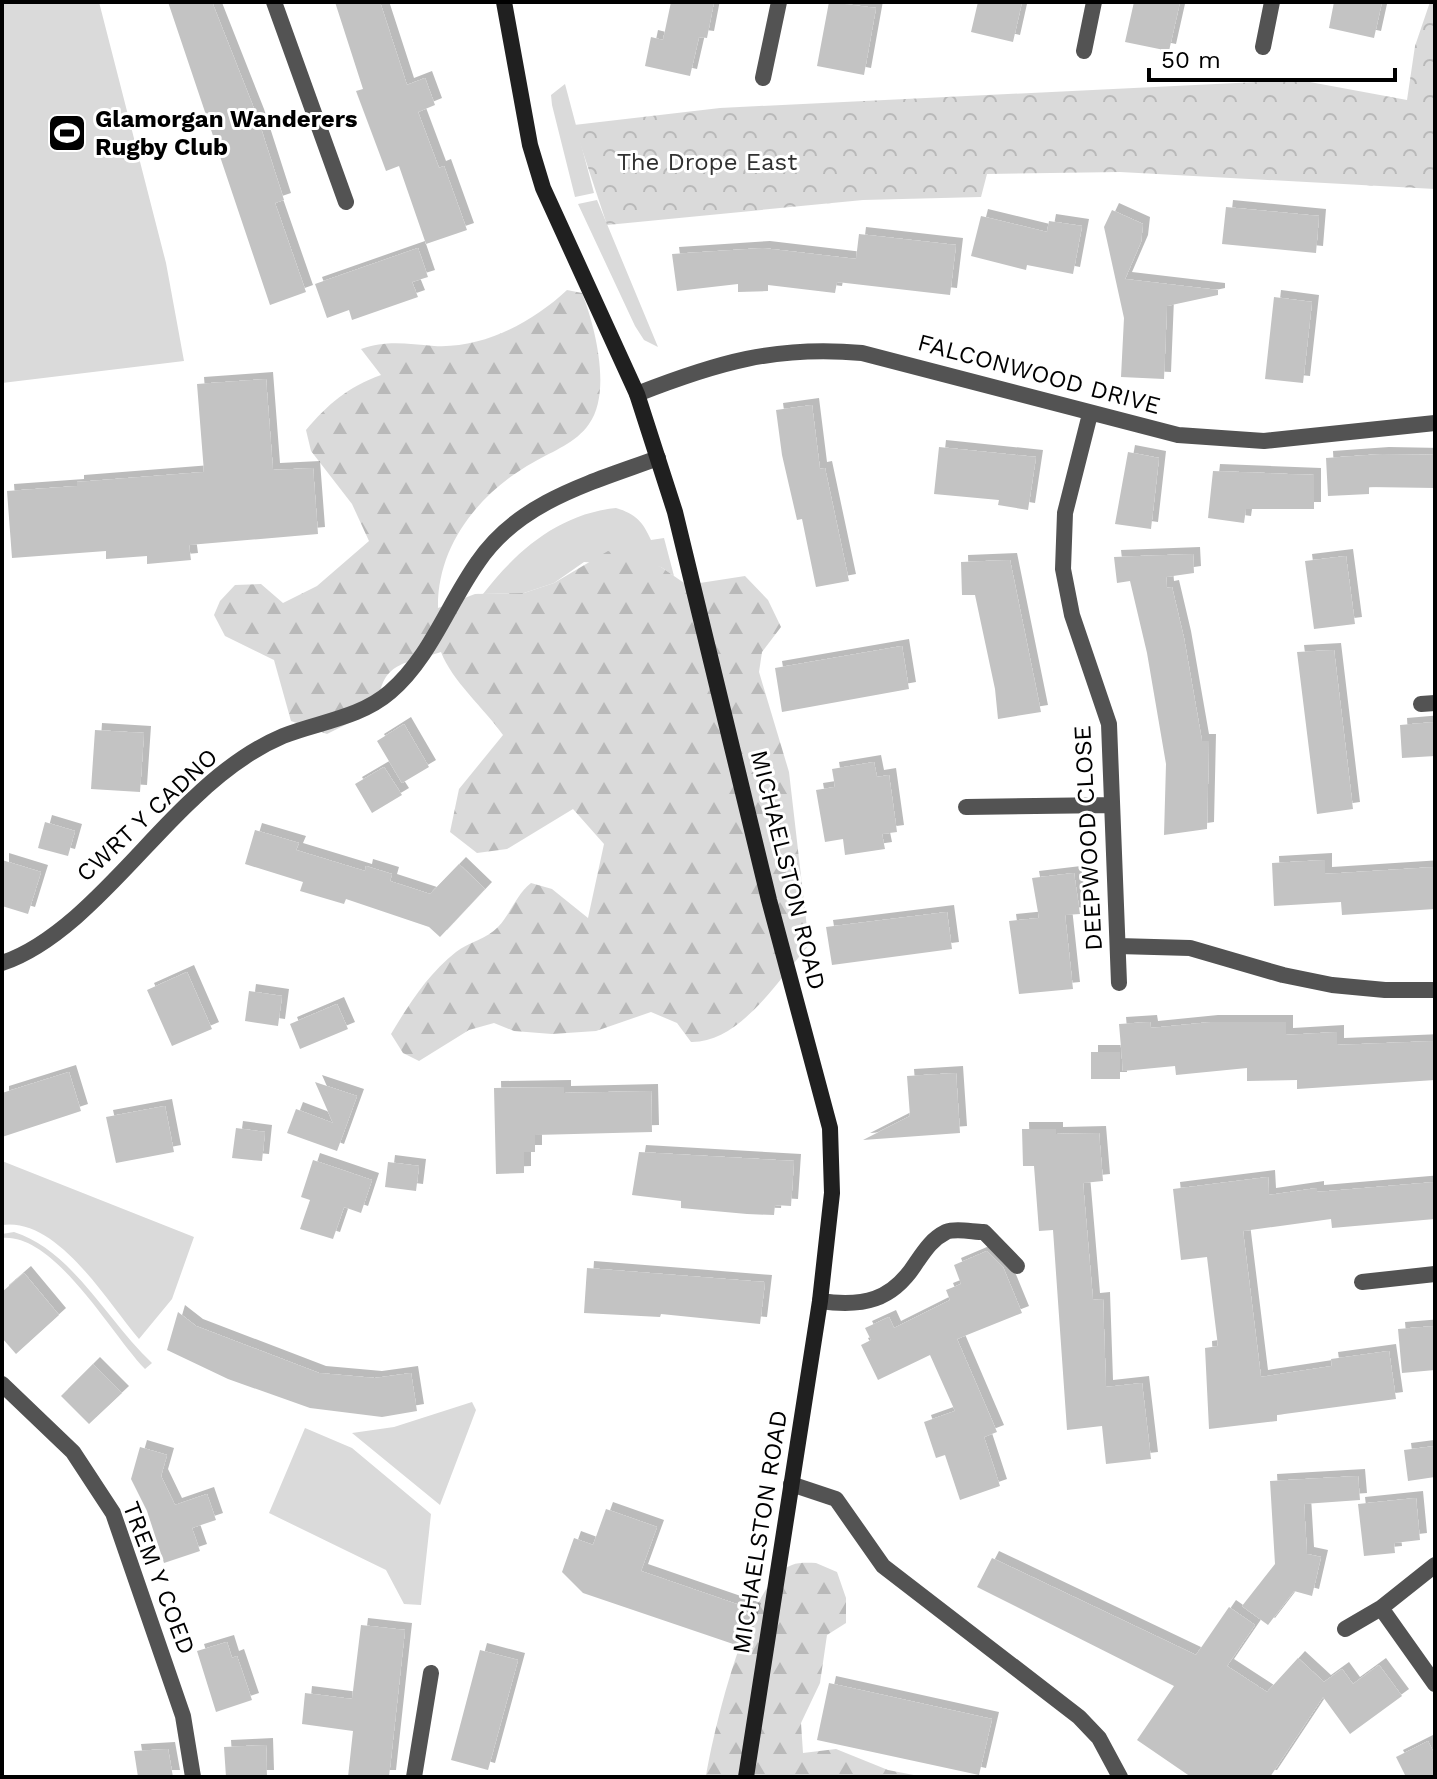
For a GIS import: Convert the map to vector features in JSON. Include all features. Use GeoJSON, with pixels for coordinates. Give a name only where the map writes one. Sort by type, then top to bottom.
{"type":"FeatureCollection","features":[{"type":"Feature","properties":{"kind":"street"},"geometry":{"type":"LineString","coordinates":[[274,2],[346,202]]}},
{"type":"Feature","properties":{"kind":"street","name":"MICHAELSTON ROAD"},"geometry":{"type":"LineString","coordinates":[[504,2],[530,145],[543,188],[637,394],[679,529],[769,900],[830,1128],[832,1193],[820,1301],[746,1777]]}},
{"type":"Feature","properties":{"kind":"street"},"geometry":{"type":"LineString","coordinates":[[763,78],[779,2]]}},
{"type":"Feature","properties":{"kind":"street"},"geometry":{"type":"LineString","coordinates":[[1084,51],[1094,2]]}},
{"type":"Feature","properties":{"kind":"street"},"geometry":{"type":"LineString","coordinates":[[1263,47],[1272,2]]}},
{"type":"Feature","properties":{"kind":"street","name":"FALCONWOOD DRIVE"},"geometry":{"type":"LineString","coordinates":[[637,394],[734,359],[762,353],[833,350],[875,356],[1178,435],[1264,441],[1435,423]]}},
{"type":"Feature","properties":{"kind":"street","name":"DEEPWOOD CLOSE"},"geometry":{"type":"LineString","coordinates":[[1090,414],[1065,513],[1063,569],[1072,615],[1109,724],[1119,983]]}},
{"type":"Feature","properties":{"kind":"street","name":"CWRT Y CADNO"},"geometry":{"type":"LineString","coordinates":[[2,963],[35,949],[64,927],[193,798],[239,761],[266,744],[349,715],[390,692],[427,647],[476,563],[496,538],[517,521],[564,494],[658,458]]}},
{"type":"Feature","properties":{"kind":"street"},"geometry":{"type":"LineString","coordinates":[[966,807],[1112,805]]}},
{"type":"Feature","properties":{"kind":"street"},"geometry":{"type":"LineString","coordinates":[[1118,946],[1190,948],[1283,975],[1332,985],[1385,990],[1435,990]]}},
{"type":"Feature","properties":{"kind":"street"},"geometry":{"type":"LineString","coordinates":[[820,1301],[845,1305],[880,1300],[906,1279],[929,1244],[949,1231],[984,1232],[1017,1266]]}},
{"type":"Feature","properties":{"kind":"street"},"geometry":{"type":"LineString","coordinates":[[1362,1282],[1435,1274]]}},
{"type":"Feature","properties":{"kind":"street","name":"TREM Y COED"},"geometry":{"type":"LineString","coordinates":[[2,1384],[73,1452],[113,1513],[183,1716],[193,1777]]}},
{"type":"Feature","properties":{"kind":"street"},"geometry":{"type":"LineString","coordinates":[[791,1484],[836,1499],[883,1566],[1079,1717],[1099,1738],[1120,1777]]}},
{"type":"Feature","properties":{"kind":"street"},"geometry":{"type":"LineString","coordinates":[[1345,1629],[1381,1608],[1435,1565]]}},
{"type":"Feature","properties":{"kind":"street"},"geometry":{"type":"LineString","coordinates":[[1381,1608],[1435,1684]]}},
{"type":"Feature","properties":{"kind":"street"},"geometry":{"type":"LineString","coordinates":[[414,1777],[431,1673]]}},
{"type":"Feature","properties":{"kind":"green space","name":"Glamorgan Wanderers Rugby Club"},"geometry":{"type":"Polygon","coordinates":[[[2,2],[99,2],[166,263],[184,361],[2,383],[2,2]]]}},
{"type":"Feature","properties":{"kind":"green space","name":"The Drope East"},"geometry":{"type":"Polygon","coordinates":[[[1430,2],[1435,2],[1435,189],[1120,172],[987,174],[981,197],[863,200],[607,225],[574,125],[720,108],[1299,80],[1407,100],[1415,46],[1430,2]]]}},
{"type":"Feature","properties":{"kind":"green space"},"geometry":{"type":"Polygon","coordinates":[[[565,84],[594,193],[575,197],[551,95],[565,84]]]}},
{"type":"Feature","properties":{"kind":"green space"},"geometry":{"type":"Polygon","coordinates":[[[597,200],[658,347],[644,340],[635,326],[578,204],[597,200]]]}},
{"type":"Feature","properties":{"kind":"green space"},"geometry":{"type":"Polygon","coordinates":[[[567,290],[582,293],[592,323],[600,377],[596,411],[578,436],[515,474],[480,504],[454,541],[445,562],[438,608],[475,594],[524,593],[554,583],[608,551],[661,567],[687,585],[745,576],[768,600],[781,627],[762,652],[759,672],[789,772],[809,945],[757,1007],[726,1032],[709,1040],[691,1042],[677,1023],[651,1012],[596,1031],[552,1034],[514,1031],[494,1023],[469,1030],[419,1061],[403,1053],[391,1034],[428,980],[456,952],[498,927],[531,883],[552,889],[588,918],[604,844],[573,809],[507,849],[477,853],[450,832],[459,789],[503,735],[460,684],[441,652],[396,668],[383,682],[377,709],[327,734],[291,721],[274,660],[225,636],[214,615],[220,601],[235,585],[261,584],[283,603],[317,586],[369,541],[352,504],[311,451],[306,430],[339,397],[381,375],[361,349],[388,344],[452,346],[489,338],[523,323],[567,290]]]}},
{"type":"Feature","properties":{"kind":"green space"},"geometry":{"type":"Polygon","coordinates":[[[616,508],[638,520],[651,540],[664,538],[674,576],[661,567],[584,562],[554,583],[524,593],[483,594],[525,549],[558,526],[595,512],[616,508]]]}},
{"type":"Feature","properties":{"kind":"green space"},"geometry":{"type":"Polygon","coordinates":[[[2,1161],[194,1237],[172,1299],[139,1339],[80,1265],[62,1248],[43,1234],[23,1226],[2,1225],[2,1161]]]}},
{"type":"Feature","properties":{"kind":"green space"},"geometry":{"type":"Polygon","coordinates":[[[14,1232],[35,1241],[72,1271],[152,1363],[145,1369],[81,1288],[42,1251],[22,1241],[2,1238],[2,1234],[14,1232]]]}},
{"type":"Feature","properties":{"kind":"green space"},"geometry":{"type":"Polygon","coordinates":[[[472,1402],[476,1410],[440,1505],[352,1433],[394,1427],[472,1402]]]}},
{"type":"Feature","properties":{"kind":"green space"},"geometry":{"type":"Polygon","coordinates":[[[305,1428],[352,1448],[431,1514],[421,1605],[404,1604],[386,1570],[269,1513],[305,1428]]]}},
{"type":"Feature","properties":{"kind":"green space"},"geometry":{"type":"Polygon","coordinates":[[[816,1563],[837,1572],[846,1598],[846,1623],[827,1635],[820,1683],[801,1723],[803,1753],[836,1749],[888,1770],[924,1777],[706,1777],[735,1660],[761,1598],[776,1576],[792,1565],[816,1563]]]}},
{"type":"Feature","properties":{"kind":"building"},"geometry":{"type":"Polygon","coordinates":[[[168,2],[212,2],[257,116],[284,200],[275,203],[306,292],[270,305],[168,2]]]}},
{"type":"Feature","properties":{"kind":"building"},"geometry":{"type":"Polygon","coordinates":[[[335,2],[380,2],[407,85],[425,78],[435,105],[418,112],[439,168],[444,166],[467,230],[426,244],[399,166],[386,171],[356,91],[363,89],[335,2]]]}},
{"type":"Feature","properties":{"kind":"building"},"geometry":{"type":"Polygon","coordinates":[[[671,2],[714,2],[707,38],[699,37],[690,76],[645,66],[651,37],[663,40],[671,2]]]}},
{"type":"Feature","properties":{"kind":"building"},"geometry":{"type":"Polygon","coordinates":[[[829,2],[876,8],[864,75],[817,66],[829,2]]]}},
{"type":"Feature","properties":{"kind":"building"},"geometry":{"type":"Polygon","coordinates":[[[978,2],[1022,2],[1013,42],[971,32],[978,2]]]}},
{"type":"Feature","properties":{"kind":"building"},"geometry":{"type":"Polygon","coordinates":[[[1134,2],[1180,2],[1169,51],[1125,42],[1134,2]]]}},
{"type":"Feature","properties":{"kind":"building"},"geometry":{"type":"Polygon","coordinates":[[[1334,2],[1382,2],[1374,38],[1329,28],[1334,2]]]}},
{"type":"Feature","properties":{"kind":"building"},"geometry":{"type":"Polygon","coordinates":[[[1226,207],[1319,216],[1316,253],[1222,244],[1226,207]]]}},
{"type":"Feature","properties":{"kind":"building"},"geometry":{"type":"Polygon","coordinates":[[[1112,210],[1143,224],[1141,242],[1125,279],[1218,290],[1218,295],[1167,306],[1164,379],[1121,377],[1124,318],[1104,227],[1112,210]]]}},
{"type":"Feature","properties":{"kind":"building"},"geometry":{"type":"Polygon","coordinates":[[[981,216],[1047,232],[1049,221],[1082,226],[1073,274],[1027,265],[1026,270],[971,256],[981,216]]]}},
{"type":"Feature","properties":{"kind":"building"},"geometry":{"type":"Polygon","coordinates":[[[859,234],[956,245],[950,295],[837,282],[835,293],[768,285],[768,291],[738,292],[738,284],[677,291],[672,254],[763,248],[856,259],[859,234]]]}},
{"type":"Feature","properties":{"kind":"building"},"geometry":{"type":"Polygon","coordinates":[[[418,248],[428,277],[412,282],[418,297],[352,320],[349,310],[327,318],[315,284],[418,248]]]}},
{"type":"Feature","properties":{"kind":"building"},"geometry":{"type":"Polygon","coordinates":[[[1274,297],[1312,302],[1303,383],[1265,379],[1274,297]]]}},
{"type":"Feature","properties":{"kind":"building"},"geometry":{"type":"Polygon","coordinates":[[[266,379],[273,470],[313,468],[318,534],[189,545],[191,560],[147,564],[147,556],[106,559],[106,551],[12,558],[7,491],[204,472],[197,384],[266,379]]]}},
{"type":"Feature","properties":{"kind":"building"},"geometry":{"type":"Polygon","coordinates":[[[812,405],[820,469],[825,468],[849,581],[816,587],[802,519],[797,520],[782,455],[776,410],[812,405]]]}},
{"type":"Feature","properties":{"kind":"building"},"geometry":{"type":"Polygon","coordinates":[[[939,447],[1036,457],[1028,510],[998,505],[999,500],[934,494],[939,447]]]}},
{"type":"Feature","properties":{"kind":"building"},"geometry":{"type":"Polygon","coordinates":[[[1128,452],[1159,458],[1151,529],[1115,524],[1128,452]]]}},
{"type":"Feature","properties":{"kind":"building"},"geometry":{"type":"Polygon","coordinates":[[[1382,454],[1435,455],[1435,488],[1369,487],[1369,494],[1328,496],[1326,458],[1382,454]]]}},
{"type":"Feature","properties":{"kind":"building"},"geometry":{"type":"Polygon","coordinates":[[[1213,471],[1314,475],[1314,509],[1246,509],[1244,523],[1208,518],[1213,471]]]}},
{"type":"Feature","properties":{"kind":"building"},"geometry":{"type":"Polygon","coordinates":[[[1193,554],[1194,573],[1166,577],[1167,588],[1172,587],[1184,638],[1202,741],[1209,741],[1207,829],[1164,835],[1166,764],[1147,653],[1130,581],[1117,583],[1114,557],[1193,554]]]}},
{"type":"Feature","properties":{"kind":"building"},"geometry":{"type":"Polygon","coordinates":[[[1346,556],[1355,624],[1314,629],[1305,561],[1346,556]]]}},
{"type":"Feature","properties":{"kind":"building"},"geometry":{"type":"Polygon","coordinates":[[[1010,560],[1041,712],[998,719],[995,689],[975,595],[962,595],[961,562],[1010,560]]]}},
{"type":"Feature","properties":{"kind":"building"},"geometry":{"type":"Polygon","coordinates":[[[902,646],[909,689],[782,712],[775,668],[902,646]]]}},
{"type":"Feature","properties":{"kind":"building"},"geometry":{"type":"Polygon","coordinates":[[[1334,650],[1353,809],[1317,814],[1297,652],[1334,650]]]}},
{"type":"Feature","properties":{"kind":"building"},"geometry":{"type":"Polygon","coordinates":[[[1435,722],[1435,756],[1402,758],[1400,725],[1435,722]]]}},
{"type":"Feature","properties":{"kind":"building"},"geometry":{"type":"Polygon","coordinates":[[[404,724],[429,767],[402,783],[377,741],[404,724]]]}},
{"type":"Feature","properties":{"kind":"building"},"geometry":{"type":"Polygon","coordinates":[[[95,730],[144,733],[140,792],[91,789],[95,730]]]}},
{"type":"Feature","properties":{"kind":"building"},"geometry":{"type":"Polygon","coordinates":[[[874,762],[877,777],[889,775],[897,832],[882,834],[885,849],[845,855],[843,839],[825,842],[816,790],[835,787],[832,769],[874,762]]]}},
{"type":"Feature","properties":{"kind":"building"},"geometry":{"type":"Polygon","coordinates":[[[384,767],[402,795],[372,813],[355,784],[384,767]]]}},
{"type":"Feature","properties":{"kind":"building"},"geometry":{"type":"Polygon","coordinates":[[[45,822],[75,831],[68,856],[38,848],[45,822]]]}},
{"type":"Feature","properties":{"kind":"building"},"geometry":{"type":"Polygon","coordinates":[[[255,830],[299,843],[296,850],[365,871],[366,866],[392,874],[390,881],[430,894],[459,864],[485,889],[440,937],[429,927],[346,899],[344,904],[300,891],[303,882],[245,864],[255,830]]]}},
{"type":"Feature","properties":{"kind":"building"},"geometry":{"type":"Polygon","coordinates":[[[2,860],[41,872],[28,914],[2,906],[2,860]]]}},
{"type":"Feature","properties":{"kind":"building"},"geometry":{"type":"Polygon","coordinates":[[[1325,860],[1325,874],[1435,867],[1435,909],[1342,915],[1341,902],[1274,906],[1272,863],[1325,860]]]}},
{"type":"Feature","properties":{"kind":"building"},"geometry":{"type":"Polygon","coordinates":[[[1074,873],[1080,914],[1065,915],[1073,989],[1019,994],[1009,921],[1039,918],[1032,878],[1074,873]]]}},
{"type":"Feature","properties":{"kind":"building"},"geometry":{"type":"Polygon","coordinates":[[[947,912],[952,949],[832,965],[826,927],[947,912]]]}},
{"type":"Feature","properties":{"kind":"building"},"geometry":{"type":"Polygon","coordinates":[[[187,972],[212,1029],[172,1046],[147,990],[187,972]]]}},
{"type":"Feature","properties":{"kind":"building"},"geometry":{"type":"Polygon","coordinates":[[[249,991],[282,996],[278,1026],[245,1021],[249,991]]]}},
{"type":"Feature","properties":{"kind":"building"},"geometry":{"type":"Polygon","coordinates":[[[337,1004],[348,1029],[300,1049],[290,1024],[337,1004]]]}},
{"type":"Feature","properties":{"kind":"building"},"geometry":{"type":"Polygon","coordinates":[[[1150,1022],[1151,1028],[1211,1022],[1286,1022],[1286,1035],[1337,1032],[1337,1045],[1435,1041],[1435,1080],[1297,1089],[1297,1080],[1247,1081],[1247,1068],[1176,1075],[1175,1066],[1123,1071],[1119,1024],[1150,1022]]]}},
{"type":"Feature","properties":{"kind":"building"},"geometry":{"type":"Polygon","coordinates":[[[1091,1052],[1120,1052],[1120,1079],[1091,1079],[1091,1052]]]}},
{"type":"Feature","properties":{"kind":"building"},"geometry":{"type":"Polygon","coordinates":[[[69,1072],[81,1111],[2,1137],[2,1093],[69,1072]]]}},
{"type":"Feature","properties":{"kind":"building"},"geometry":{"type":"Polygon","coordinates":[[[956,1073],[960,1133],[863,1140],[910,1116],[907,1076],[956,1073]]]}},
{"type":"Feature","properties":{"kind":"building"},"geometry":{"type":"Polygon","coordinates":[[[315,1082],[357,1096],[337,1151],[287,1133],[296,1109],[333,1123],[315,1082]]]}},
{"type":"Feature","properties":{"kind":"building"},"geometry":{"type":"Polygon","coordinates":[[[564,1087],[564,1093],[651,1091],[652,1132],[535,1135],[535,1152],[524,1152],[524,1173],[496,1174],[494,1088],[564,1087]]]}},
{"type":"Feature","properties":{"kind":"building"},"geometry":{"type":"Polygon","coordinates":[[[165,1106],[174,1152],[116,1163],[106,1117],[165,1106]]]}},
{"type":"Feature","properties":{"kind":"building"},"geometry":{"type":"Polygon","coordinates":[[[236,1128],[265,1132],[262,1161],[232,1158],[236,1128]]]}},
{"type":"Feature","properties":{"kind":"building"},"geometry":{"type":"Polygon","coordinates":[[[1022,1129],[1056,1129],[1056,1134],[1099,1133],[1103,1181],[1083,1183],[1093,1300],[1103,1299],[1106,1387],[1142,1383],[1151,1459],[1106,1464],[1102,1426],[1067,1430],[1053,1230],[1039,1231],[1034,1166],[1023,1166],[1022,1129]]]}},
{"type":"Feature","properties":{"kind":"building"},"geometry":{"type":"Polygon","coordinates":[[[639,1152],[794,1161],[791,1206],[775,1205],[774,1215],[747,1214],[681,1208],[681,1201],[632,1195],[639,1152]]]}},
{"type":"Feature","properties":{"kind":"building"},"geometry":{"type":"Polygon","coordinates":[[[313,1160],[372,1180],[361,1213],[344,1207],[333,1239],[300,1229],[310,1200],[301,1197],[313,1160]]]}},
{"type":"Feature","properties":{"kind":"building"},"geometry":{"type":"Polygon","coordinates":[[[388,1162],[419,1166],[416,1191],[385,1187],[388,1162]]]}},
{"type":"Feature","properties":{"kind":"building"},"geometry":{"type":"Polygon","coordinates":[[[1268,1177],[1269,1195],[1317,1188],[1317,1192],[1435,1182],[1435,1219],[1332,1228],[1331,1219],[1243,1231],[1261,1377],[1332,1366],[1331,1359],[1389,1351],[1396,1399],[1277,1415],[1277,1421],[1209,1429],[1205,1348],[1218,1346],[1207,1257],[1181,1260],[1173,1189],[1268,1177]]]}},
{"type":"Feature","properties":{"kind":"building"},"geometry":{"type":"Polygon","coordinates":[[[987,1251],[1003,1267],[1022,1313],[957,1339],[997,1432],[984,1437],[1000,1486],[960,1500],[945,1455],[936,1458],[924,1422],[955,1411],[930,1355],[878,1380],[861,1345],[871,1340],[865,1328],[889,1317],[894,1328],[950,1300],[946,1290],[961,1284],[954,1265],[987,1251]]]}},
{"type":"Feature","properties":{"kind":"building"},"geometry":{"type":"Polygon","coordinates":[[[587,1268],[765,1282],[760,1324],[661,1314],[660,1317],[584,1313],[587,1268]]]}},
{"type":"Feature","properties":{"kind":"building"},"geometry":{"type":"Polygon","coordinates":[[[24,1273],[59,1315],[16,1354],[2,1338],[2,1292],[24,1273]]]}},
{"type":"Feature","properties":{"kind":"building"},"geometry":{"type":"Polygon","coordinates":[[[178,1312],[196,1326],[319,1373],[375,1378],[411,1373],[417,1411],[382,1417],[310,1408],[228,1379],[167,1350],[178,1312]]]}},
{"type":"Feature","properties":{"kind":"building"},"geometry":{"type":"Polygon","coordinates":[[[1435,1326],[1435,1370],[1402,1373],[1398,1329],[1435,1326]]]}},
{"type":"Feature","properties":{"kind":"building"},"geometry":{"type":"Polygon","coordinates":[[[93,1364],[122,1393],[89,1424],[61,1396],[93,1364]]]}},
{"type":"Feature","properties":{"kind":"building"},"geometry":{"type":"Polygon","coordinates":[[[1435,1446],[1435,1477],[1408,1481],[1404,1450],[1435,1446]]]}},
{"type":"Feature","properties":{"kind":"building"},"geometry":{"type":"Polygon","coordinates":[[[140,1447],[167,1455],[161,1476],[175,1505],[207,1494],[216,1520],[192,1528],[200,1551],[164,1563],[147,1511],[131,1479],[140,1447]]]}},
{"type":"Feature","properties":{"kind":"building"},"geometry":{"type":"Polygon","coordinates":[[[1358,1476],[1360,1500],[1304,1504],[1307,1554],[1321,1557],[1312,1596],[1294,1591],[1268,1625],[1242,1606],[1275,1564],[1270,1481],[1358,1476]]]}},
{"type":"Feature","properties":{"kind":"building"},"geometry":{"type":"Polygon","coordinates":[[[1416,1498],[1420,1540],[1394,1543],[1395,1553],[1364,1556],[1358,1504],[1416,1498]]]}},
{"type":"Feature","properties":{"kind":"building"},"geometry":{"type":"Polygon","coordinates":[[[606,1509],[657,1527],[641,1571],[754,1610],[742,1647],[583,1593],[562,1572],[574,1538],[593,1545],[606,1509]]]}},
{"type":"Feature","properties":{"kind":"building"},"geometry":{"type":"Polygon","coordinates":[[[992,1558],[1196,1655],[1229,1607],[1255,1625],[1227,1666],[1267,1692],[1298,1658],[1324,1682],[1342,1669],[1353,1684],[1379,1665],[1402,1696],[1350,1734],[1323,1697],[1270,1777],[1191,1777],[1137,1740],[1174,1686],[977,1587],[992,1558]]]}},
{"type":"Feature","properties":{"kind":"building"},"geometry":{"type":"Polygon","coordinates":[[[361,1625],[405,1630],[389,1777],[348,1777],[353,1731],[302,1724],[305,1693],[352,1699],[361,1625]]]}},
{"type":"Feature","properties":{"kind":"building"},"geometry":{"type":"Polygon","coordinates":[[[227,1642],[232,1658],[237,1656],[252,1700],[216,1712],[197,1651],[227,1642]]]}},
{"type":"Feature","properties":{"kind":"building"},"geometry":{"type":"Polygon","coordinates":[[[480,1650],[518,1660],[488,1770],[451,1760],[480,1650]]]}},
{"type":"Feature","properties":{"kind":"building"},"geometry":{"type":"Polygon","coordinates":[[[829,1683],[992,1719],[979,1775],[817,1740],[829,1683]]]}},
{"type":"Feature","properties":{"kind":"building"},"geometry":{"type":"Polygon","coordinates":[[[1428,1741],[1435,1755],[1435,1777],[1406,1777],[1396,1757],[1428,1741]]]}},
{"type":"Feature","properties":{"kind":"building"},"geometry":{"type":"Polygon","coordinates":[[[266,1745],[267,1777],[226,1777],[224,1747],[266,1745]]]}},
{"type":"Feature","properties":{"kind":"building"},"geometry":{"type":"Polygon","coordinates":[[[168,1749],[173,1777],[138,1777],[134,1751],[168,1749]]]}},
{"type":"Feature","properties":{"kind":"place","name":"Glamorgan Wanderers Rugby Club"},"geometry":{"type":"Point","coordinates":[67,133]}}]}
